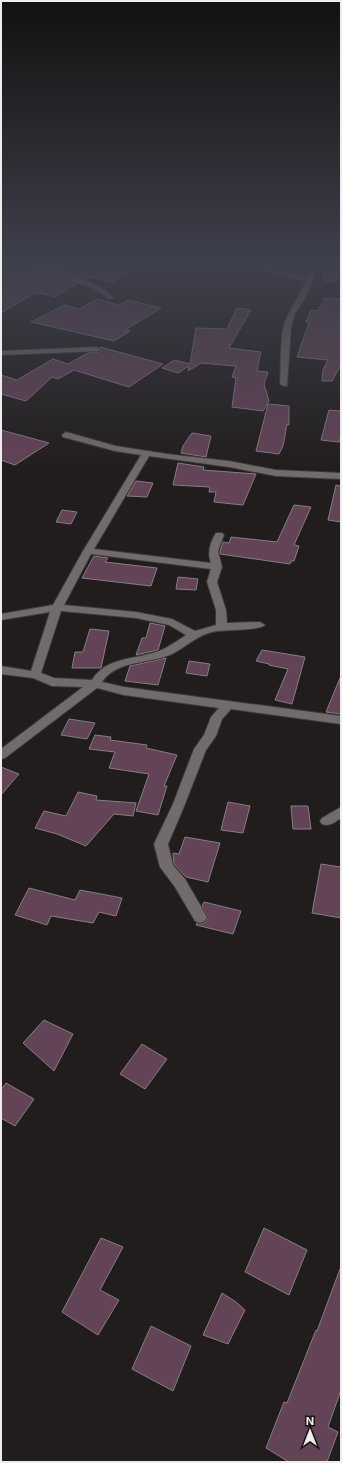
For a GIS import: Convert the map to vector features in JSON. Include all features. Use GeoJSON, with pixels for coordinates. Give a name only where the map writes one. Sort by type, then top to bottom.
{"type":"FeatureCollection","features":[{"type":"Feature","properties":{"kind":"street"},"geometry":{"type":"LineString","coordinates":[[284,384],[287,334]]}},
{"type":"Feature","properties":{"kind":"street"},"geometry":{"type":"LineString","coordinates":[[1,354],[96,349]]}},
{"type":"Feature","properties":{"kind":"street"},"geometry":{"type":"LineString","coordinates":[[66,435],[115,448],[167,457],[230,464],[276,473],[341,476]]}},
{"type":"Feature","properties":{"kind":"street"},"geometry":{"type":"LineString","coordinates":[[35,674],[57,608],[88,551],[112,515],[133,475],[148,453]]}},
{"type":"Feature","properties":{"kind":"street"},"geometry":{"type":"LineString","coordinates":[[219,535],[213,550],[213,558],[217,567],[212,582],[221,610],[222,628]]}},
{"type":"Feature","properties":{"kind":"street"},"geometry":{"type":"LineString","coordinates":[[88,551],[217,567]]}},
{"type":"Feature","properties":{"kind":"street"},"geometry":{"type":"LineString","coordinates":[[1,617],[57,608],[136,615],[172,622],[194,635]]}},
{"type":"Feature","properties":{"kind":"street"},"geometry":{"type":"LineString","coordinates":[[1,755],[95,684],[99,676],[110,668],[162,654],[194,635],[202,632],[240,625],[260,625]]}},
{"type":"Feature","properties":{"kind":"street"},"geometry":{"type":"LineString","coordinates":[[1,670],[35,674],[52,682],[95,684],[124,691],[341,720]]}},
{"type":"Feature","properties":{"kind":"street"},"geometry":{"type":"LineString","coordinates":[[200,917],[180,883],[167,867],[161,844],[179,804],[200,749],[210,736],[217,717],[229,704]]}},
{"type":"Feature","properties":{"kind":"street"},"geometry":{"type":"LineString","coordinates":[[327,821],[341,812]]}},
{"type":"Feature","properties":{"kind":"building"},"geometry":{"type":"Polygon","coordinates":[[[85,334],[125,334],[114,341],[85,334]]]}},
{"type":"Feature","properties":{"kind":"building"},"geometry":{"type":"Polygon","coordinates":[[[195,334],[237,334],[229,348],[261,352],[257,371],[268,372],[264,384],[269,401],[263,411],[232,407],[236,378],[232,377],[236,366],[201,363],[188,371],[189,366],[178,373],[162,368],[174,360],[190,364],[195,334]]]}},
{"type":"Feature","properties":{"kind":"building"},"geometry":{"type":"Polygon","coordinates":[[[305,334],[341,334],[341,365],[332,381],[322,381],[323,370],[328,360],[297,357],[305,334]]]}},
{"type":"Feature","properties":{"kind":"building"},"geometry":{"type":"Polygon","coordinates":[[[100,347],[163,364],[129,387],[74,370],[58,379],[52,377],[26,401],[1,394],[1,375],[17,380],[53,359],[68,364],[88,353],[99,352],[101,350],[100,347]]]}},
{"type":"Feature","properties":{"kind":"building"},"geometry":{"type":"Polygon","coordinates":[[[268,404],[289,406],[289,425],[287,424],[283,446],[279,454],[256,451],[268,404]]]}},
{"type":"Feature","properties":{"kind":"building"},"geometry":{"type":"Polygon","coordinates":[[[329,410],[341,411],[341,436],[339,442],[321,440],[329,410]]]}},
{"type":"Feature","properties":{"kind":"building"},"geometry":{"type":"Polygon","coordinates":[[[1,430],[49,443],[15,465],[1,460],[1,430]]]}},
{"type":"Feature","properties":{"kind":"building"},"geometry":{"type":"Polygon","coordinates":[[[192,433],[211,436],[206,457],[181,453],[183,446],[192,433]]]}},
{"type":"Feature","properties":{"kind":"building"},"geometry":{"type":"Polygon","coordinates":[[[178,463],[204,467],[203,470],[256,474],[243,505],[214,502],[216,492],[209,492],[210,487],[173,485],[178,463]]]}},
{"type":"Feature","properties":{"kind":"building"},"geometry":{"type":"Polygon","coordinates":[[[136,481],[153,483],[147,497],[127,496],[136,481]]]}},
{"type":"Feature","properties":{"kind":"building"},"geometry":{"type":"Polygon","coordinates":[[[336,485],[341,486],[341,522],[328,520],[336,485]]]}},
{"type":"Feature","properties":{"kind":"building"},"geometry":{"type":"Polygon","coordinates":[[[294,505],[311,507],[294,545],[299,546],[294,561],[291,561],[290,564],[220,554],[223,542],[229,543],[231,537],[277,542],[294,505]]]}},
{"type":"Feature","properties":{"kind":"building"},"geometry":{"type":"Polygon","coordinates":[[[62,510],[77,512],[71,524],[56,522],[62,510]]]}},
{"type":"Feature","properties":{"kind":"building"},"geometry":{"type":"Polygon","coordinates":[[[94,556],[108,558],[105,562],[157,568],[151,586],[82,578],[94,556]]]}},
{"type":"Feature","properties":{"kind":"building"},"geometry":{"type":"Polygon","coordinates":[[[178,577],[198,579],[196,590],[176,589],[178,577]]]}},
{"type":"Feature","properties":{"kind":"building"},"geometry":{"type":"Polygon","coordinates":[[[150,623],[165,626],[158,650],[136,655],[142,638],[146,638],[150,623]]]}},
{"type":"Feature","properties":{"kind":"building"},"geometry":{"type":"Polygon","coordinates":[[[90,629],[109,631],[101,668],[72,668],[75,652],[83,652],[90,629]]]}},
{"type":"Feature","properties":{"kind":"building"},"geometry":{"type":"Polygon","coordinates":[[[262,650],[305,657],[292,704],[275,700],[288,669],[256,661],[262,650]]]}},
{"type":"Feature","properties":{"kind":"building"},"geometry":{"type":"Polygon","coordinates":[[[166,658],[158,685],[125,681],[130,666],[166,658]]]}},
{"type":"Feature","properties":{"kind":"building"},"geometry":{"type":"Polygon","coordinates":[[[189,661],[210,664],[207,676],[186,673],[189,661]]]}},
{"type":"Feature","properties":{"kind":"building"},"geometry":{"type":"Polygon","coordinates":[[[340,678],[341,714],[326,712],[340,678]]]}},
{"type":"Feature","properties":{"kind":"building"},"geometry":{"type":"Polygon","coordinates":[[[69,719],[95,723],[87,739],[61,735],[69,719]]]}},
{"type":"Feature","properties":{"kind":"building"},"geometry":{"type":"Polygon","coordinates":[[[95,735],[111,737],[110,740],[147,745],[146,748],[177,755],[164,786],[167,786],[158,815],[136,811],[149,774],[109,768],[115,752],[89,749],[95,735]]]}},
{"type":"Feature","properties":{"kind":"building"},"geometry":{"type":"Polygon","coordinates":[[[1,767],[19,774],[1,795],[1,767]]]}},
{"type":"Feature","properties":{"kind":"building"},"geometry":{"type":"Polygon","coordinates":[[[78,792],[97,796],[96,800],[136,803],[133,816],[114,814],[86,846],[57,834],[35,828],[44,811],[66,816],[78,792]]]}},
{"type":"Feature","properties":{"kind":"building"},"geometry":{"type":"Polygon","coordinates":[[[228,802],[250,806],[243,833],[221,830],[228,802]]]}},
{"type":"Feature","properties":{"kind":"building"},"geometry":{"type":"Polygon","coordinates":[[[291,806],[308,806],[311,829],[293,829],[291,806]]]}},
{"type":"Feature","properties":{"kind":"building"},"geometry":{"type":"Polygon","coordinates":[[[185,837],[220,843],[208,882],[186,877],[174,864],[173,853],[179,854],[185,837]]]}},
{"type":"Feature","properties":{"kind":"building"},"geometry":{"type":"Polygon","coordinates":[[[321,864],[341,867],[341,918],[312,913],[321,864]]]}},
{"type":"Feature","properties":{"kind":"building"},"geometry":{"type":"Polygon","coordinates":[[[29,888],[75,900],[80,890],[122,898],[116,916],[99,912],[93,923],[51,916],[47,925],[15,915],[29,888]]]}},
{"type":"Feature","properties":{"kind":"building"},"geometry":{"type":"Polygon","coordinates":[[[204,902],[241,911],[233,934],[196,925],[197,923],[201,924],[206,922],[208,918],[202,906],[204,902]]]}},
{"type":"Feature","properties":{"kind":"building"},"geometry":{"type":"Polygon","coordinates":[[[44,1020],[73,1034],[54,1071],[23,1043],[44,1020]]]}},
{"type":"Feature","properties":{"kind":"building"},"geometry":{"type":"Polygon","coordinates":[[[142,1044],[167,1059],[145,1089],[120,1074],[142,1044]]]}},
{"type":"Feature","properties":{"kind":"building"},"geometry":{"type":"Polygon","coordinates":[[[6,1083],[34,1099],[15,1126],[1,1118],[1,1090],[6,1083]]]}},
{"type":"Feature","properties":{"kind":"building"},"geometry":{"type":"Polygon","coordinates":[[[264,1228],[307,1250],[289,1295],[245,1272],[264,1228]]]}},
{"type":"Feature","properties":{"kind":"building"},"geometry":{"type":"Polygon","coordinates":[[[101,1238],[123,1247],[100,1290],[119,1300],[98,1335],[62,1312],[101,1238]]]}},
{"type":"Feature","properties":{"kind":"building"},"geometry":{"type":"Polygon","coordinates":[[[340,1269],[341,1390],[328,1427],[338,1432],[327,1462],[289,1462],[266,1448],[284,1402],[287,1403],[316,1330],[317,1331],[340,1269]]]}},
{"type":"Feature","properties":{"kind":"building"},"geometry":{"type":"Polygon","coordinates":[[[222,1293],[245,1310],[228,1344],[203,1335],[222,1293]]]}},
{"type":"Feature","properties":{"kind":"building"},"geometry":{"type":"Polygon","coordinates":[[[151,1326],[191,1346],[173,1391],[132,1369],[151,1326]]]}}]}
